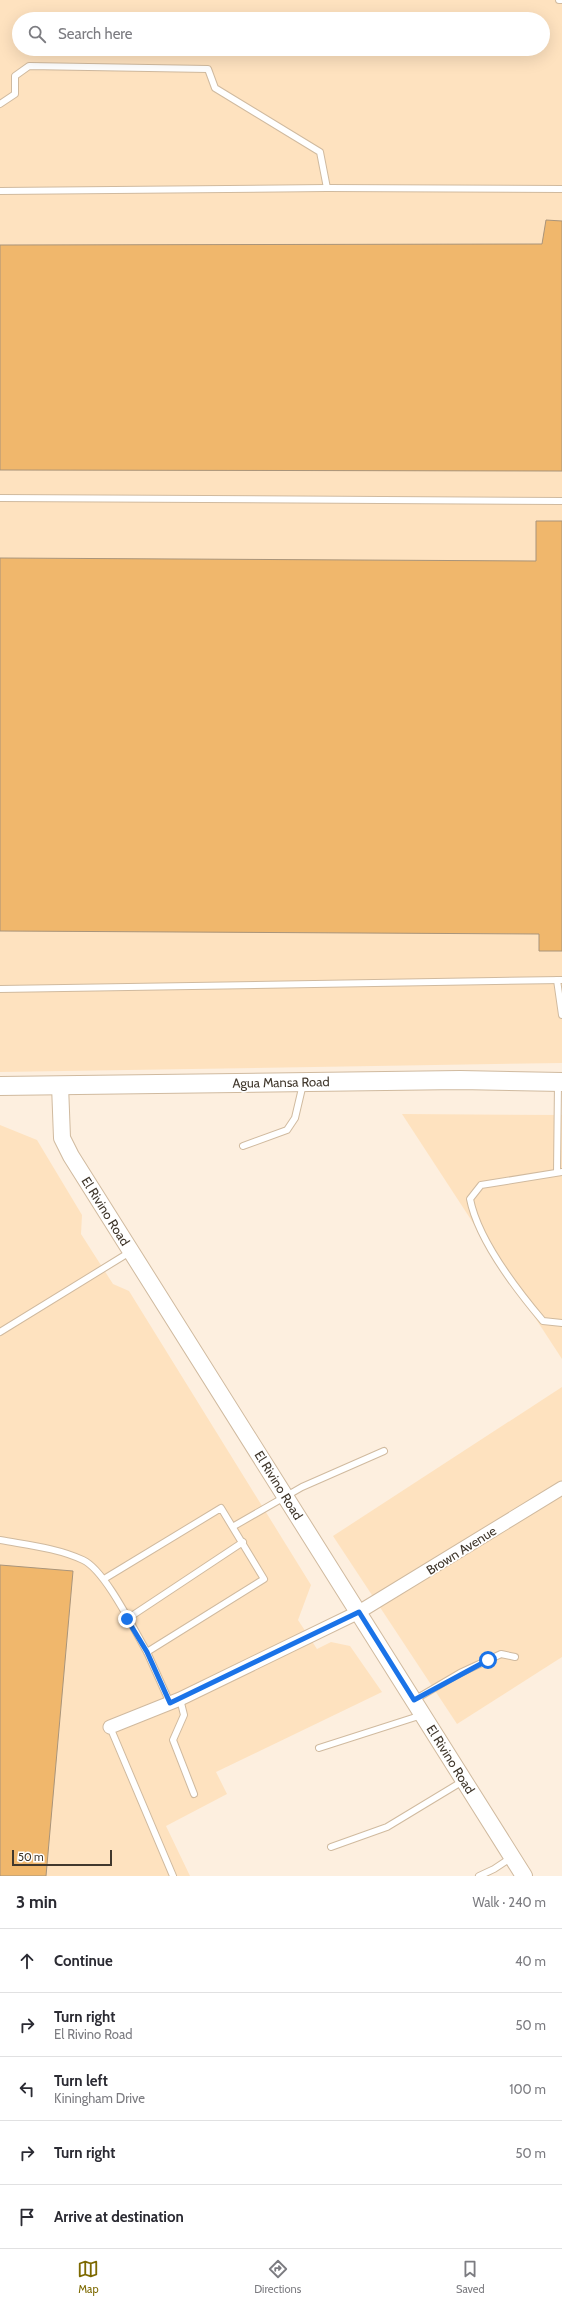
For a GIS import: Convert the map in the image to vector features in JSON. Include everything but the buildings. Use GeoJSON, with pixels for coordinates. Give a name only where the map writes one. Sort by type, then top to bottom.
{"type":"FeatureCollection","features":[{"type":"Feature","properties":{"kind":"main road","name":"Agua Mansa Road"},"geometry":{"type":"LineString","coordinates":[[0,1086],[303,1082],[560,1082]]}},
{"type":"Feature","properties":{"kind":"street","name":"El Rivino Road"},"geometry":{"type":"LineString","coordinates":[[60,1085],[62,1138],[71,1156],[287,1497],[524,1876]]}},
{"type":"Feature","properties":{"kind":"street","name":"Brown Avenue"},"geometry":{"type":"LineString","coordinates":[[110,1727],[175,1701],[359,1612],[562,1488]]}},
{"type":"Feature","properties":{"kind":"lane"},"geometry":{"type":"LineString","coordinates":[[0,104],[15,94],[15,76],[29,66],[208,69],[215,88],[320,152],[327,188]]}},
{"type":"Feature","properties":{"kind":"lane"},"geometry":{"type":"LineString","coordinates":[[0,191],[327,188],[562,189]]}},
{"type":"Feature","properties":{"kind":"lane"},"geometry":{"type":"LineString","coordinates":[[0,498],[562,502]]}},
{"type":"Feature","properties":{"kind":"lane"},"geometry":{"type":"LineString","coordinates":[[0,989],[560,980],[562,1015]]}},
{"type":"Feature","properties":{"kind":"lane"},"geometry":{"type":"LineString","coordinates":[[243,1146],[287,1130],[295,1118],[303,1082]]}},
{"type":"Feature","properties":{"kind":"lane"},"geometry":{"type":"LineString","coordinates":[[560,1082],[560,1172],[481,1185],[470,1199],[474,1215],[502,1266],[521,1296],[543,1321],[562,1323]]}},
{"type":"Feature","properties":{"kind":"lane"},"geometry":{"type":"LineString","coordinates":[[0,1332],[132,1251]]}},
{"type":"Feature","properties":{"kind":"lane"},"geometry":{"type":"LineString","coordinates":[[234,1526],[287,1497],[302,1487],[340,1469],[384,1451]]}},
{"type":"Feature","properties":{"kind":"lane"},"geometry":{"type":"LineString","coordinates":[[104,1580],[221,1508],[234,1526],[264,1579],[147,1652]]}},
{"type":"Feature","properties":{"kind":"lane"},"geometry":{"type":"LineString","coordinates":[[0,1540],[36,1546],[84,1560],[104,1580],[184,1715],[173,1740],[194,1794]]}},
{"type":"Feature","properties":{"kind":"lane"},"geometry":{"type":"LineString","coordinates":[[127,1619],[243,1542]]}},
{"type":"Feature","properties":{"kind":"lane"},"geometry":{"type":"LineString","coordinates":[[414,1700],[460,1673],[500,1654],[515,1657]]}},
{"type":"Feature","properties":{"kind":"lane"},"geometry":{"type":"LineString","coordinates":[[320,1748],[423,1714]]}},
{"type":"Feature","properties":{"kind":"lane"},"geometry":{"type":"LineString","coordinates":[[110,1727],[173,1876]]}},
{"type":"Feature","properties":{"kind":"lane"},"geometry":{"type":"LineString","coordinates":[[331,1847],[386,1827],[464,1780]]}},
{"type":"Feature","properties":{"kind":"lane"},"geometry":{"type":"LineString","coordinates":[[479,1876],[494,1869],[512,1857]]}},
{"type":"Feature","properties":{"kind":"shaded area"},"geometry":{"type":"Polygon","coordinates":[[[0,0],[562,0],[562,1063],[0,1072],[0,0]]]}},
{"type":"Feature","properties":{"kind":"shaded area"},"geometry":{"type":"Polygon","coordinates":[[[402,1114],[562,1115],[562,1359],[402,1114]]]}},
{"type":"Feature","properties":{"kind":"shaded area"},"geometry":{"type":"Polygon","coordinates":[[[0,1125],[37,1140],[82,1215],[81,1234],[113,1284],[129,1291],[311,1585],[298,1620],[317,1649],[331,1642],[350,1646],[382,1692],[216,1772],[227,1794],[166,1826],[190,1876],[0,1876],[0,1125]]]}},
{"type":"Feature","properties":{"kind":"shaded area"},"geometry":{"type":"Polygon","coordinates":[[[562,1387],[562,1657],[457,1724],[333,1536],[562,1387]]]}},
{"type":"Feature","properties":{"kind":"route"},"geometry":{"type":"LineString","coordinates":[[127,1619],[147,1652],[170,1703],[359,1612],[414,1700],[460,1673],[488,1660]]}}]}
